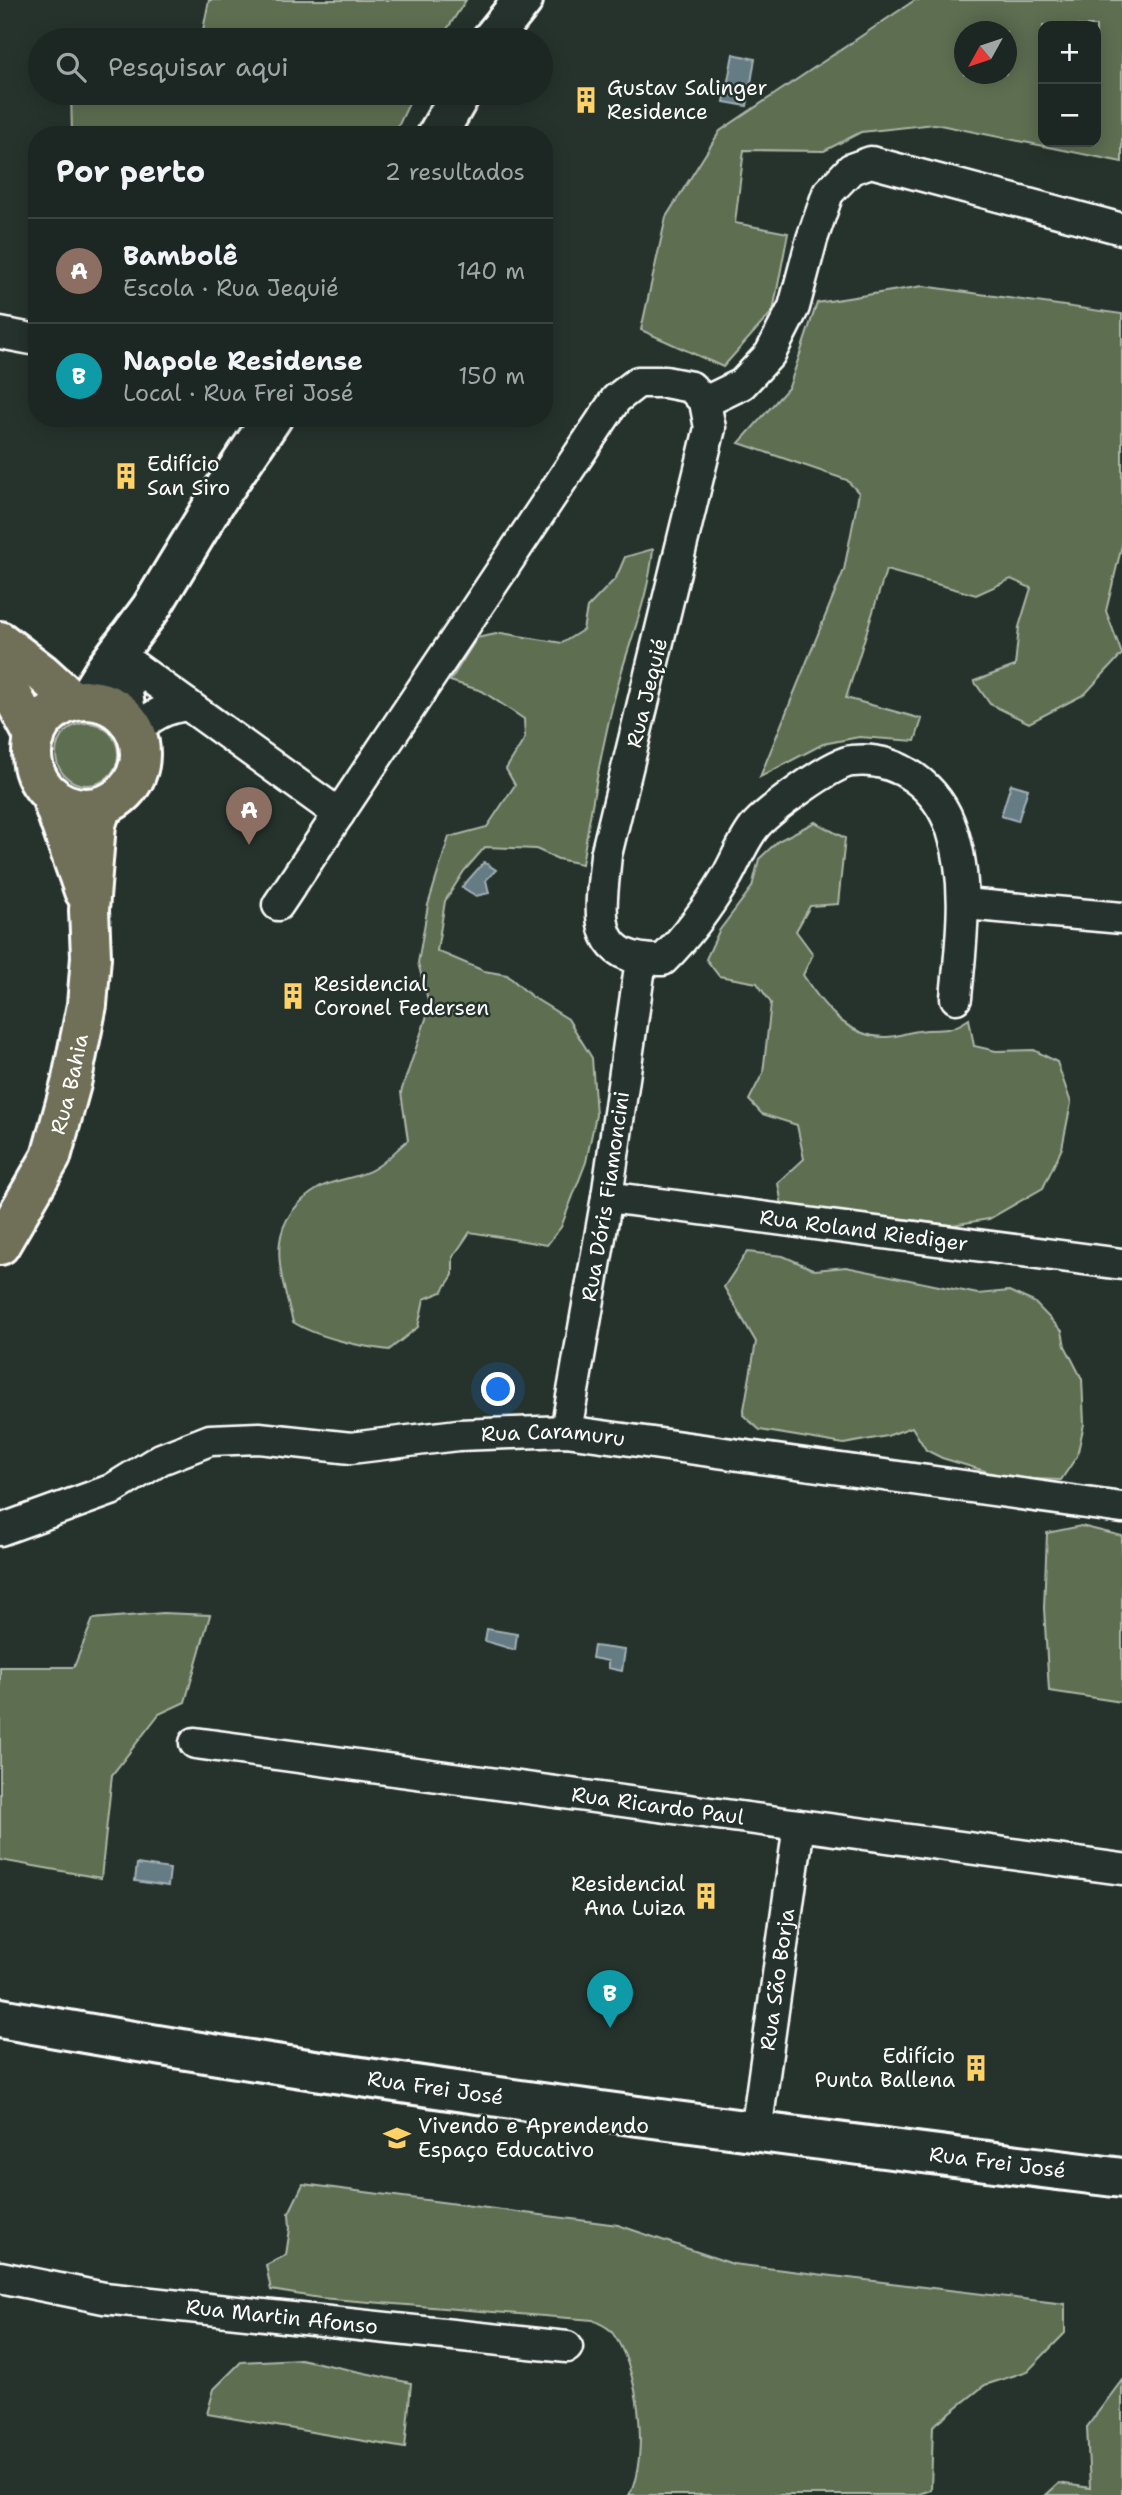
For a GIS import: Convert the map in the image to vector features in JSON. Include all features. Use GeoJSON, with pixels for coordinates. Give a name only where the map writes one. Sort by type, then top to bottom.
{"type":"FeatureCollection","features":[{"type":"Feature","properties":{"kind":"main road"},"geometry":{"type":"LineString","coordinates":[[0,641],[80,701],[116,709],[131,725],[141,754],[136,777],[122,795],[102,806],[75,807],[50,794],[34,768],[35,738],[0,672]]}},
{"type":"Feature","properties":{"kind":"main road"},"geometry":{"type":"LineString","coordinates":[[35,738],[50,714],[80,701]]}},
{"type":"Feature","properties":{"kind":"main road","name":"Rua Bahia"},"geometry":{"type":"LineString","coordinates":[[50,794],[75,861],[89,910]]}},
{"type":"Feature","properties":{"kind":"main road","name":"Rua Bahia"},"geometry":{"type":"LineString","coordinates":[[0,1244],[51,1157],[71,1084],[88,993],[91,957],[89,910],[96,824],[102,806]]}},
{"type":"Feature","properties":{"kind":"street"},"geometry":{"type":"LineString","coordinates":[[501,28],[523,0]]}},
{"type":"Feature","properties":{"kind":"street"},"geometry":{"type":"LineString","coordinates":[[442,126],[454,105]]}},
{"type":"Feature","properties":{"kind":"street"},"geometry":{"type":"LineString","coordinates":[[278,905],[615,399],[638,382],[665,382],[691,387],[705,402],[742,384],[770,354],[794,307],[811,239],[828,193],[851,169],[871,162],[1122,229]]}},
{"type":"Feature","properties":{"kind":"street"},"geometry":{"type":"LineString","coordinates":[[0,333],[28,338]]}},
{"type":"Feature","properties":{"kind":"street","name":"Rua Jequié"},"geometry":{"type":"LineString","coordinates":[[641,960],[611,946],[600,920],[606,855],[710,428],[705,402]]}},
{"type":"Feature","properties":{"kind":"street"},"geometry":{"type":"LineString","coordinates":[[80,701],[151,608],[214,504],[266,427]]}},
{"type":"Feature","properties":{"kind":"street"},"geometry":{"type":"LineString","coordinates":[[117,654],[339,814]]}},
{"type":"Feature","properties":{"kind":"street"},"geometry":{"type":"LineString","coordinates":[[117,654],[131,725],[174,707],[188,705]]}},
{"type":"Feature","properties":{"kind":"street"},"geometry":{"type":"LineString","coordinates":[[641,960],[663,960],[682,941],[726,878],[755,826],[798,790],[850,760],[888,763],[925,783],[952,829],[965,904],[956,998]]}},
{"type":"Feature","properties":{"kind":"street"},"geometry":{"type":"LineString","coordinates":[[965,904],[1122,918]]}},
{"type":"Feature","properties":{"kind":"street","name":"Rua Dóris Fiamoncini"},"geometry":{"type":"LineString","coordinates":[[566,1431],[607,1197],[641,960]]}},
{"type":"Feature","properties":{"kind":"street","name":"Rua Roland Riediger"},"geometry":{"type":"LineString","coordinates":[[607,1197],[1122,1264]]}},
{"type":"Feature","properties":{"kind":"street","name":"Rua Caramuru"},"geometry":{"type":"LineString","coordinates":[[0,1530],[111,1490],[161,1459],[210,1440],[259,1438],[351,1448],[458,1435],[566,1431],[1122,1508]]}},
{"type":"Feature","properties":{"kind":"street","name":"Rua Ricardo Paul"},"geometry":{"type":"LineString","coordinates":[[195,1743],[1122,1868]]}},
{"type":"Feature","properties":{"kind":"street","name":"Rua São Borja"},"geometry":{"type":"LineString","coordinates":[[755,2132],[799,1825]]}},
{"type":"Feature","properties":{"kind":"street","name":"Rua Frei José"},"geometry":{"type":"LineString","coordinates":[[0,2018],[226,2059],[755,2132],[1122,2178]]}},
{"type":"Feature","properties":{"kind":"street","name":"Rua Martin Afonso"},"geometry":{"type":"LineString","coordinates":[[0,2277],[104,2298],[567,2347]]}},
{"type":"Feature","properties":{"kind":"green space"},"geometry":{"type":"Polygon","coordinates":[[[209,0],[466,0],[448,28],[203,28],[209,0]]]}},
{"type":"Feature","properties":{"kind":"green space"},"geometry":{"type":"Polygon","coordinates":[[[915,0],[1122,0],[1122,162],[1048,147],[1101,147],[1101,21],[1038,21],[1038,145],[935,124],[861,132],[824,151],[744,150],[735,223],[788,233],[773,311],[723,367],[641,330],[666,217],[720,131],[915,0]]]}},
{"type":"Feature","properties":{"kind":"green space"},"geometry":{"type":"Polygon","coordinates":[[[71,105],[408,105],[398,126],[72,126],[71,105]]]}},
{"type":"Feature","properties":{"kind":"green space"},"geometry":{"type":"Polygon","coordinates":[[[923,286],[1122,314],[1122,545],[1106,611],[1122,654],[1085,694],[1029,723],[990,704],[974,681],[1015,666],[1019,627],[1031,588],[1011,579],[976,595],[886,570],[846,698],[922,719],[915,741],[859,737],[823,744],[760,777],[844,570],[859,493],[847,480],[739,443],[789,387],[817,303],[923,286]]]}},
{"type":"Feature","properties":{"kind":"green space"},"geometry":{"type":"Polygon","coordinates":[[[653,549],[643,601],[607,729],[582,864],[558,859],[536,849],[485,847],[464,871],[445,901],[437,951],[484,971],[507,975],[531,996],[568,1019],[592,1058],[596,1115],[586,1162],[561,1227],[547,1245],[470,1232],[453,1257],[453,1275],[442,1292],[424,1299],[418,1327],[389,1350],[314,1332],[293,1322],[280,1265],[282,1231],[289,1216],[301,1201],[319,1188],[369,1172],[408,1140],[401,1092],[430,1007],[418,963],[428,905],[449,837],[487,827],[515,785],[506,769],[525,738],[524,719],[482,691],[450,681],[477,638],[501,633],[562,643],[583,630],[587,608],[616,578],[625,557],[653,549]]]}},
{"type":"Feature","properties":{"kind":"green space"},"geometry":{"type":"Polygon","coordinates":[[[87,723],[109,732],[118,754],[109,776],[87,785],[65,776],[56,754],[65,732],[87,723]]]}},
{"type":"Feature","properties":{"kind":"green space"},"geometry":{"type":"Polygon","coordinates":[[[815,822],[845,838],[838,904],[810,906],[796,931],[813,954],[803,975],[837,1018],[860,1032],[886,1037],[949,1029],[969,1019],[974,1046],[996,1051],[1034,1050],[1057,1062],[1071,1103],[1062,1148],[1043,1188],[989,1219],[952,1225],[782,1205],[778,1183],[804,1159],[797,1125],[762,1114],[749,1100],[763,1073],[771,1003],[757,983],[719,976],[706,959],[719,931],[752,887],[759,859],[778,841],[815,822]]]}},
{"type":"Feature","properties":{"kind":"green space"},"geometry":{"type":"Polygon","coordinates":[[[747,1252],[783,1256],[815,1270],[846,1267],[978,1294],[1009,1291],[1034,1302],[1062,1331],[1065,1346],[1082,1379],[1084,1424],[1077,1456],[1061,1480],[1008,1478],[942,1458],[926,1450],[912,1427],[887,1436],[844,1444],[760,1430],[743,1415],[756,1342],[724,1287],[747,1252]]]}},
{"type":"Feature","properties":{"kind":"green space"},"geometry":{"type":"Polygon","coordinates":[[[1081,1526],[1122,1536],[1122,1702],[1049,1691],[1044,1608],[1047,1533],[1081,1526]]]}},
{"type":"Feature","properties":{"kind":"green space"},"geometry":{"type":"Polygon","coordinates":[[[163,1613],[210,1615],[185,1702],[159,1714],[112,1775],[101,1878],[0,1860],[0,1667],[74,1667],[93,1619],[163,1613]]]}},
{"type":"Feature","properties":{"kind":"green space"},"geometry":{"type":"Polygon","coordinates":[[[303,2184],[618,2225],[733,2264],[1065,2304],[1065,2333],[1028,2371],[985,2385],[933,2426],[931,2490],[916,2495],[629,2495],[639,2458],[638,2412],[629,2366],[621,2346],[609,2329],[593,2320],[320,2298],[271,2290],[266,2265],[286,2255],[290,2229],[289,2213],[303,2184]]]}},
{"type":"Feature","properties":{"kind":"green space"},"geometry":{"type":"Polygon","coordinates":[[[300,2359],[411,2383],[405,2448],[207,2414],[214,2389],[241,2362],[300,2359]]]}},
{"type":"Feature","properties":{"kind":"green space"},"geometry":{"type":"Polygon","coordinates":[[[1122,2380],[1122,2495],[1046,2495],[1059,2483],[1090,2488],[1087,2427],[1122,2380]]]}},
{"type":"Feature","properties":{"kind":"water"},"geometry":{"type":"Polygon","coordinates":[[[733,54],[755,59],[747,106],[724,102],[733,54]]]}},
{"type":"Feature","properties":{"kind":"water"},"geometry":{"type":"Polygon","coordinates":[[[1011,784],[1028,789],[1018,821],[1001,816],[1011,784]]]}},
{"type":"Feature","properties":{"kind":"water"},"geometry":{"type":"Polygon","coordinates":[[[484,862],[496,870],[486,880],[489,893],[476,896],[462,887],[484,862]]]}},
{"type":"Feature","properties":{"kind":"water"},"geometry":{"type":"Polygon","coordinates":[[[487,1629],[517,1634],[515,1650],[485,1641],[487,1629]]]}},
{"type":"Feature","properties":{"kind":"water"},"geometry":{"type":"Polygon","coordinates":[[[594,1646],[625,1650],[622,1671],[608,1668],[608,1661],[592,1658],[594,1646]]]}},
{"type":"Feature","properties":{"kind":"water"},"geometry":{"type":"Polygon","coordinates":[[[137,1864],[170,1869],[168,1886],[135,1881],[137,1864]]]}},
{"type":"Feature","properties":{"kind":"place","name":"Gustav Salinger Residence"},"geometry":{"type":"Point","coordinates":[586,100]}},
{"type":"Feature","properties":{"kind":"place","name":"Edifício San Siro"},"geometry":{"type":"Point","coordinates":[126,476]}},
{"type":"Feature","properties":{"kind":"place","name":"Bambolê"},"geometry":{"type":"Point","coordinates":[249,845]}},
{"type":"Feature","properties":{"kind":"place","name":"Residencial Coronel Federsen"},"geometry":{"type":"Point","coordinates":[293,996]}},
{"type":"Feature","properties":{"kind":"place","name":"Residencial Ana Luiza"},"geometry":{"type":"Point","coordinates":[706,1896]}},
{"type":"Feature","properties":{"kind":"place","name":"Napole Residense"},"geometry":{"type":"Point","coordinates":[610,2028]}},
{"type":"Feature","properties":{"kind":"place","name":"Edifício Punta Ballena"},"geometry":{"type":"Point","coordinates":[976,2068]}},
{"type":"Feature","properties":{"kind":"place","name":"Vivendo e Aprendendo Espaço Educativo"},"geometry":{"type":"Point","coordinates":[397,2138]}}]}
